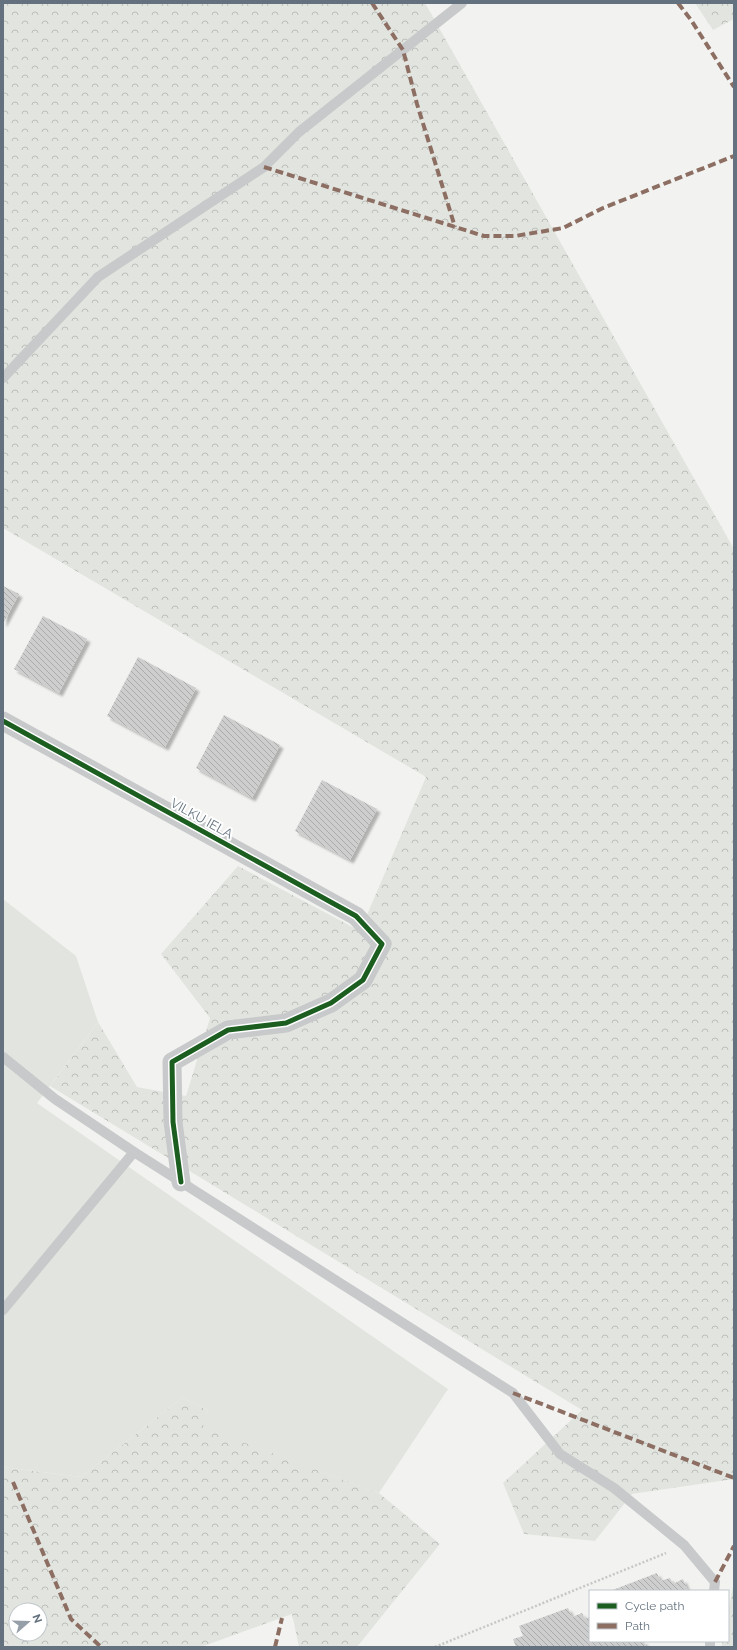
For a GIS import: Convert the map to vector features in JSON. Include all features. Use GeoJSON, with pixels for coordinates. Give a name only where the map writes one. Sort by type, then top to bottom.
{"type":"FeatureCollection","features":[{"type":"Feature","properties":{"kind":"street","name":"VILKU IELA"},"geometry":{"type":"LineString","coordinates":[[3,721],[356,916],[382,944],[363,980],[331,1003],[286,1023],[228,1030],[172,1062],[173,1122],[181,1182]]}},
{"type":"Feature","properties":{"kind":"lane"},"geometry":{"type":"LineString","coordinates":[[3,378],[98,277],[264,167],[299,132],[462,3]]}},
{"type":"Feature","properties":{"kind":"lane"},"geometry":{"type":"LineString","coordinates":[[3,1057],[55,1099],[134,1152],[513,1393],[560,1454],[614,1488],[684,1545],[715,1582],[714,1590]]}},
{"type":"Feature","properties":{"kind":"lane"},"geometry":{"type":"LineString","coordinates":[[3,1310],[134,1152]]}},
{"type":"Feature","properties":{"kind":"path"},"geometry":{"type":"LineString","coordinates":[[435,1647],[684,1545]]}},
{"type":"Feature","properties":{"kind":"green space"},"geometry":{"type":"Polygon","coordinates":[[[3,3],[425,3],[734,549],[734,1479],[632,1494],[595,1541],[524,1534],[503,1483],[582,1410],[50,1086],[98,1022],[137,1087],[186,1096],[210,1018],[161,954],[238,866],[360,931],[426,777],[3,528],[3,3]]]}},
{"type":"Feature","properties":{"kind":"green space"},"geometry":{"type":"Polygon","coordinates":[[[695,3],[734,3],[734,19],[713,30],[695,3]]]}},
{"type":"Feature","properties":{"kind":"green space"},"geometry":{"type":"Polygon","coordinates":[[[3,899],[76,956],[98,1022],[37,1103],[448,1389],[379,1493],[203,1427],[208,1410],[182,1398],[81,1477],[3,1467],[3,899]]]}},
{"type":"Feature","properties":{"kind":"green space"},"geometry":{"type":"Polygon","coordinates":[[[182,1398],[208,1410],[204,1427],[379,1493],[440,1544],[357,1647],[299,1647],[292,1614],[201,1647],[3,1647],[3,1467],[81,1477],[182,1398]]]}},
{"type":"Feature","properties":{"kind":"green space"},"geometry":{"type":"Polygon","coordinates":[[[734,1581],[734,1647],[721,1647],[723,1642],[729,1642],[729,1607],[734,1581]]]}},
{"type":"Feature","properties":{"kind":"building"},"geometry":{"type":"Polygon","coordinates":[[[3,586],[19,594],[3,624],[3,586]]]}},
{"type":"Feature","properties":{"kind":"building"},"geometry":{"type":"Polygon","coordinates":[[[43,616],[87,639],[59,693],[14,669],[43,616]]]}},
{"type":"Feature","properties":{"kind":"building"},"geometry":{"type":"Polygon","coordinates":[[[138,657],[196,688],[165,747],[107,716],[138,657]]]}},
{"type":"Feature","properties":{"kind":"building"},"geometry":{"type":"Polygon","coordinates":[[[224,715],[280,745],[252,798],[196,768],[224,715]]]}},
{"type":"Feature","properties":{"kind":"building"},"geometry":{"type":"Polygon","coordinates":[[[322,780],[377,809],[350,860],[295,831],[322,780]]]}},
{"type":"Feature","properties":{"kind":"building"},"geometry":{"type":"Polygon","coordinates":[[[657,1573],[660,1581],[670,1578],[673,1584],[683,1579],[688,1590],[613,1590],[657,1573]]]}},
{"type":"Feature","properties":{"kind":"building"},"geometry":{"type":"Polygon","coordinates":[[[568,1608],[572,1617],[582,1613],[585,1619],[589,1617],[589,1642],[644,1642],[646,1647],[516,1647],[513,1639],[523,1636],[519,1626],[568,1608]]]}},
{"type":"Feature","properties":{"kind":"marked path"},"geometry":{"type":"LineString","coordinates":[[372,3],[403,50],[417,104],[455,227]]}},
{"type":"Feature","properties":{"kind":"marked path"},"geometry":{"type":"LineString","coordinates":[[678,3],[691,20],[734,87]]}},
{"type":"Feature","properties":{"kind":"marked path"},"geometry":{"type":"LineString","coordinates":[[264,167],[484,236],[515,236],[563,228],[603,208],[734,156]]}},
{"type":"Feature","properties":{"kind":"marked path"},"geometry":{"type":"LineString","coordinates":[[513,1393],[734,1478]]}},
{"type":"Feature","properties":{"kind":"marked path"},"geometry":{"type":"LineString","coordinates":[[13,1482],[71,1619],[101,1647]]}},
{"type":"Feature","properties":{"kind":"marked path"},"geometry":{"type":"LineString","coordinates":[[715,1582],[734,1546]]}},
{"type":"Feature","properties":{"kind":"marked path"},"geometry":{"type":"LineString","coordinates":[[275,1647],[282,1618]]}},
{"type":"Feature","properties":{"kind":"cycle path"},"geometry":{"type":"LineString","coordinates":[[3,721],[356,916],[382,944],[363,980],[331,1003],[286,1023],[228,1030],[172,1062],[173,1122],[181,1182]]}}]}
